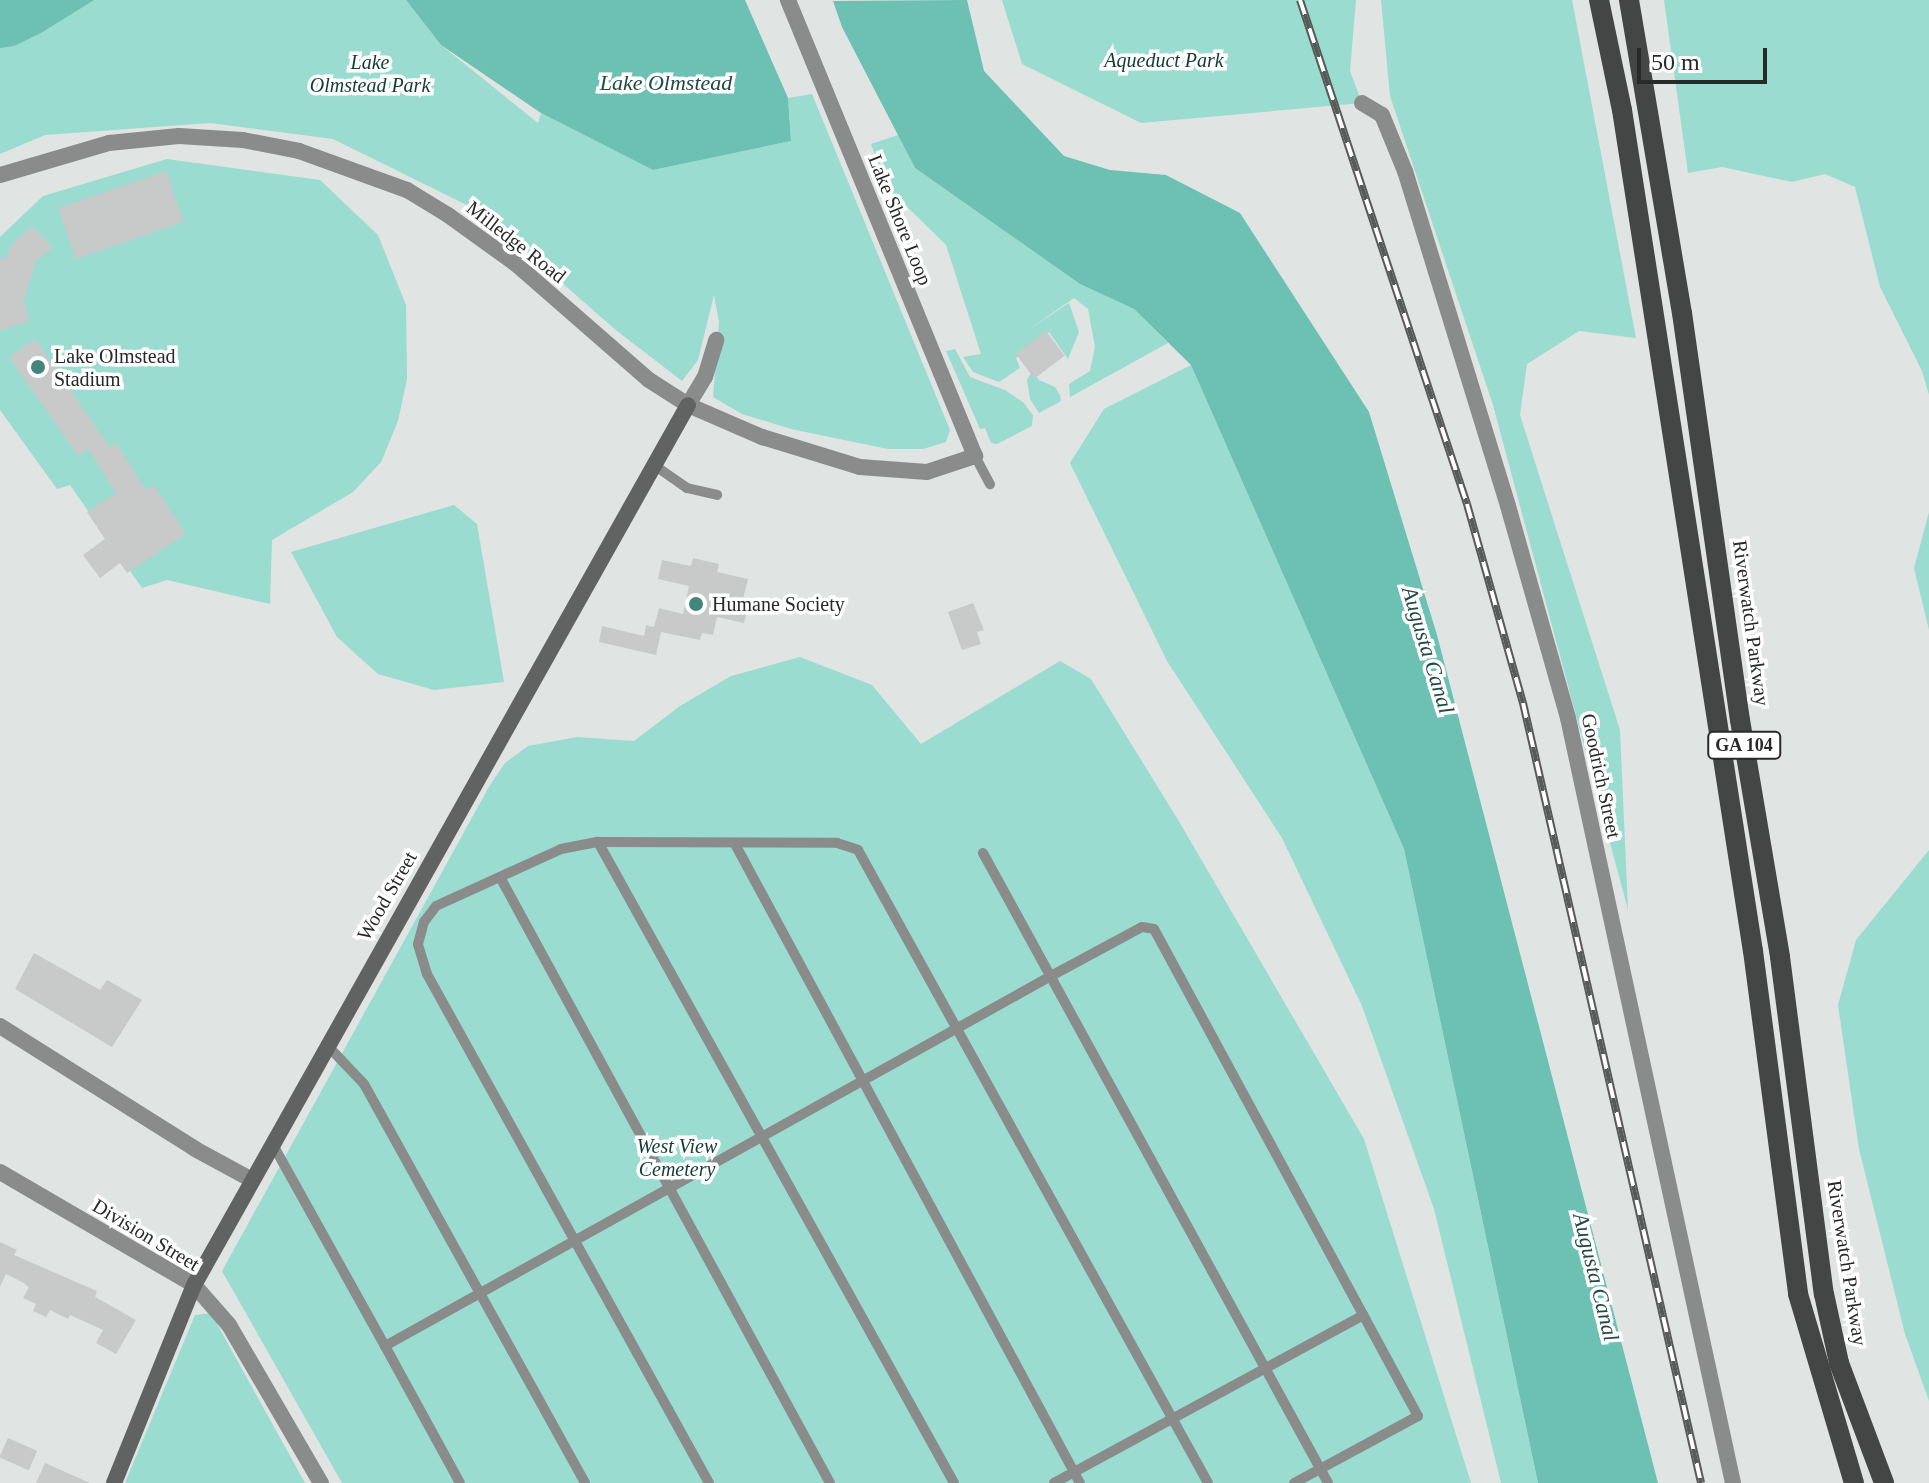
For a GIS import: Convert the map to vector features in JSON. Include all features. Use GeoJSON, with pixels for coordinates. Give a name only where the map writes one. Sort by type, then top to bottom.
{"type":"FeatureCollection","features":[{"type":"Feature","properties":{"kind":"main road","name":"GA 104"},"geometry":{"type":"LineString","coordinates":[[1599,0],[1622,110],[1753,951],[1798,1294],[1854,1483]]}},
{"type":"Feature","properties":{"kind":"main road","name":"Riverwatch Parkway"},"geometry":{"type":"LineString","coordinates":[[1629,0],[1682,313],[1740,720],[1780,957],[1824,1294],[1839,1363],[1884,1483]]}},
{"type":"Feature","properties":{"kind":"street","name":"Lake Shore Loop"},"geometry":{"type":"LineString","coordinates":[[788,0],[975,456]]}},
{"type":"Feature","properties":{"kind":"street","name":"Goodrich Street"},"geometry":{"type":"LineString","coordinates":[[1362,103],[1382,115],[1405,171],[1508,506],[1568,718],[1733,1483]]}},
{"type":"Feature","properties":{"kind":"street","name":"Milledge Road"},"geometry":{"type":"LineString","coordinates":[[0,175],[109,143],[179,136],[243,140],[299,151],[407,190],[448,215],[516,264],[649,380],[688,405],[762,437],[860,467],[927,472],[975,456]]}},
{"type":"Feature","properties":{"kind":"street","name":"Wood Street"},"geometry":{"type":"LineString","coordinates":[[114,1483],[194,1285],[326,1044],[705,377],[716,340]]}},
{"type":"Feature","properties":{"kind":"street"},"geometry":{"type":"LineString","coordinates":[[0,1026],[195,1149],[252,1180]]}},
{"type":"Feature","properties":{"kind":"street","name":"Division Street"},"geometry":{"type":"LineString","coordinates":[[0,1172],[194,1285],[229,1325],[321,1483]]}},
{"type":"Feature","properties":{"kind":"lane"},"geometry":{"type":"LineString","coordinates":[[975,456],[990,484]]}},
{"type":"Feature","properties":{"kind":"lane"},"geometry":{"type":"LineString","coordinates":[[654,465],[687,488],[717,495]]}},
{"type":"Feature","properties":{"kind":"lane"},"geometry":{"type":"LineString","coordinates":[[598,842],[954,1483]]}},
{"type":"Feature","properties":{"kind":"lane"},"geometry":{"type":"LineString","coordinates":[[709,1483],[427,974],[418,944],[424,922],[436,906],[561,849],[598,842],[837,843],[858,850],[1208,1483]]}},
{"type":"Feature","properties":{"kind":"lane"},"geometry":{"type":"LineString","coordinates":[[735,844],[865,1079],[1080,1483]]}},
{"type":"Feature","properties":{"kind":"lane"},"geometry":{"type":"LineString","coordinates":[[983,853],[1328,1483]]}},
{"type":"Feature","properties":{"kind":"lane"},"geometry":{"type":"LineString","coordinates":[[500,877],[830,1483]]}},
{"type":"Feature","properties":{"kind":"lane"},"geometry":{"type":"LineString","coordinates":[[385,1346],[1142,927],[1154,929],[1418,1416],[1294,1483]]}},
{"type":"Feature","properties":{"kind":"lane"},"geometry":{"type":"LineString","coordinates":[[326,1044],[364,1084],[585,1483]]}},
{"type":"Feature","properties":{"kind":"lane"},"geometry":{"type":"LineString","coordinates":[[272,1143],[460,1483]]}},
{"type":"Feature","properties":{"kind":"lane"},"geometry":{"type":"LineString","coordinates":[[1054,1483],[1363,1315]]}},
{"type":"Feature","properties":{"kind":"green space","name":"Lake Olmstead Park"},"geometry":{"type":"Polygon","coordinates":[[[92,0],[406,0],[441,45],[538,123],[541,113],[653,170],[791,141],[788,98],[812,94],[950,430],[946,442],[923,449],[888,449],[791,429],[742,414],[713,397],[719,322],[714,295],[698,360],[682,381],[617,331],[481,212],[333,139],[210,123],[45,135],[0,154],[0,48],[92,0]]]}},
{"type":"Feature","properties":{"kind":"green space","name":"Aqueduct Park"},"geometry":{"type":"Polygon","coordinates":[[[1002,0],[1356,0],[1350,71],[1362,103],[1141,123],[1022,64],[1002,0]]]}},
{"type":"Feature","properties":{"kind":"green space"},"geometry":{"type":"Polygon","coordinates":[[[1381,0],[1572,0],[1636,338],[1579,331],[1527,364],[1520,415],[1620,730],[1628,910],[1493,405],[1390,96],[1381,0]]]}},
{"type":"Feature","properties":{"kind":"green space"},"geometry":{"type":"Polygon","coordinates":[[[1664,0],[1929,0],[1929,395],[1922,371],[1880,287],[1855,187],[1825,174],[1792,182],[1722,167],[1688,173],[1664,0]]]}},
{"type":"Feature","properties":{"kind":"green space"},"geometry":{"type":"Polygon","coordinates":[[[898,135],[915,168],[1080,284],[1134,309],[1168,343],[1070,397],[1069,384],[1090,371],[1095,347],[1088,309],[1074,298],[1028,330],[1069,303],[1079,332],[1068,359],[1049,332],[1016,358],[1020,368],[999,382],[973,372],[963,357],[981,354],[946,245],[887,187],[871,144],[898,135]]]}},
{"type":"Feature","properties":{"kind":"green space"},"geometry":{"type":"Polygon","coordinates":[[[167,159],[320,180],[378,235],[406,305],[407,379],[398,421],[381,462],[353,492],[272,540],[270,604],[167,580],[142,588],[70,485],[57,489],[0,410],[0,237],[43,196],[167,159]]]}},
{"type":"Feature","properties":{"kind":"green space"},"geometry":{"type":"Polygon","coordinates":[[[955,349],[970,377],[1005,390],[1023,402],[1033,415],[1032,426],[997,444],[991,443],[985,428],[980,429],[946,351],[955,349]]]}},
{"type":"Feature","properties":{"kind":"green space"},"geometry":{"type":"Polygon","coordinates":[[[1191,365],[1404,849],[1538,1483],[1501,1483],[1434,1209],[1362,1006],[1282,838],[1167,661],[1070,463],[1104,409],[1191,365]]]}},
{"type":"Feature","properties":{"kind":"green space"},"geometry":{"type":"Polygon","coordinates":[[[1032,372],[1039,380],[1055,387],[1060,395],[1061,401],[1039,413],[1030,399],[1027,380],[1032,372]]]}},
{"type":"Feature","properties":{"kind":"green space"},"geometry":{"type":"Polygon","coordinates":[[[454,505],[477,524],[504,682],[434,690],[378,674],[337,637],[291,552],[454,505]]]}},
{"type":"Feature","properties":{"kind":"green space"},"geometry":{"type":"Polygon","coordinates":[[[1929,512],[1929,630],[1914,568],[1929,512]]]}},
{"type":"Feature","properties":{"kind":"green space","name":"West View Cemetery"},"geometry":{"type":"Polygon","coordinates":[[[800,657],[872,685],[921,744],[1060,661],[1091,679],[1177,818],[1364,1139],[1471,1483],[342,1483],[222,1271],[490,785],[505,763],[528,746],[577,737],[634,741],[680,706],[731,676],[800,657]]]}},
{"type":"Feature","properties":{"kind":"green space"},"geometry":{"type":"Polygon","coordinates":[[[1929,850],[1929,1401],[1905,1334],[1859,1149],[1838,1005],[1856,940],[1929,850]]]}},
{"type":"Feature","properties":{"kind":"green space"},"geometry":{"type":"Polygon","coordinates":[[[211,1313],[305,1483],[125,1483],[195,1315],[211,1313]]]}},
{"type":"Feature","properties":{"kind":"water"},"geometry":{"type":"Polygon","coordinates":[[[0,0],[94,0],[41,33],[14,46],[0,48],[0,0]]]}},
{"type":"Feature","properties":{"kind":"water","name":"Lake Olmstead"},"geometry":{"type":"Polygon","coordinates":[[[406,0],[745,0],[788,98],[791,141],[653,170],[541,113],[441,45],[406,0]]]}},
{"type":"Feature","properties":{"kind":"water","name":"Augusta Canal"},"geometry":{"type":"Polygon","coordinates":[[[967,0],[984,71],[1064,156],[1110,170],[1166,175],[1240,213],[1369,412],[1437,635],[1658,1483],[1538,1483],[1404,849],[1191,365],[1134,309],[1080,284],[915,168],[842,27],[833,1],[967,0]]]}},
{"type":"Feature","properties":{"kind":"building"},"geometry":{"type":"Polygon","coordinates":[[[166,171],[184,222],[76,259],[58,208],[166,171]]]}},
{"type":"Feature","properties":{"kind":"building"},"geometry":{"type":"Polygon","coordinates":[[[32,226],[53,248],[36,261],[24,300],[29,321],[0,331],[0,257],[6,259],[11,245],[32,226]]]}},
{"type":"Feature","properties":{"kind":"building"},"geometry":{"type":"Polygon","coordinates":[[[1046,331],[1065,356],[1034,379],[1016,354],[1046,331]]]}},
{"type":"Feature","properties":{"kind":"building"},"geometry":{"type":"Polygon","coordinates":[[[35,339],[110,447],[116,443],[146,490],[154,485],[186,534],[127,573],[120,563],[100,578],[83,555],[105,539],[87,512],[116,493],[88,449],[78,456],[9,357],[35,339]]]}},
{"type":"Feature","properties":{"kind":"building","name":"Humane Society"},"geometry":{"type":"Polygon","coordinates":[[[693,558],[719,564],[717,572],[748,579],[742,603],[749,605],[744,623],[717,617],[713,635],[702,633],[700,640],[661,632],[656,655],[599,642],[602,626],[644,636],[646,625],[654,627],[659,608],[683,614],[689,586],[658,579],[662,560],[691,566],[693,558]]]}},
{"type":"Feature","properties":{"kind":"building"},"geometry":{"type":"Polygon","coordinates":[[[973,603],[984,630],[977,632],[981,644],[962,650],[948,612],[973,603]]]}},
{"type":"Feature","properties":{"kind":"building"},"geometry":{"type":"Polygon","coordinates":[[[34,953],[100,990],[107,980],[142,1000],[112,1047],[15,989],[34,953]]]}},
{"type":"Feature","properties":{"kind":"building"},"geometry":{"type":"Polygon","coordinates":[[[0,1242],[17,1250],[14,1255],[97,1291],[95,1297],[136,1320],[116,1354],[96,1343],[103,1330],[70,1315],[68,1319],[50,1310],[46,1317],[33,1311],[36,1304],[23,1298],[29,1287],[22,1282],[6,1274],[0,1287],[0,1242]]]}},
{"type":"Feature","properties":{"kind":"building"},"geometry":{"type":"Polygon","coordinates":[[[8,1438],[37,1451],[29,1470],[0,1457],[8,1438]]]}},
{"type":"Feature","properties":{"kind":"building"},"geometry":{"type":"Polygon","coordinates":[[[45,1463],[90,1483],[36,1483],[45,1463]]]}},
{"type":"Feature","properties":{"kind":"railway"},"geometry":{"type":"LineString","coordinates":[[1300,0],[1467,504],[1523,703],[1701,1483]]}},
{"type":"Feature","properties":{"kind":"place","name":"Lake Olmstead Stadium"},"geometry":{"type":"Point","coordinates":[38,367]}},
{"type":"Feature","properties":{"kind":"place","name":"Humane Society"},"geometry":{"type":"Point","coordinates":[696,604]}}]}
